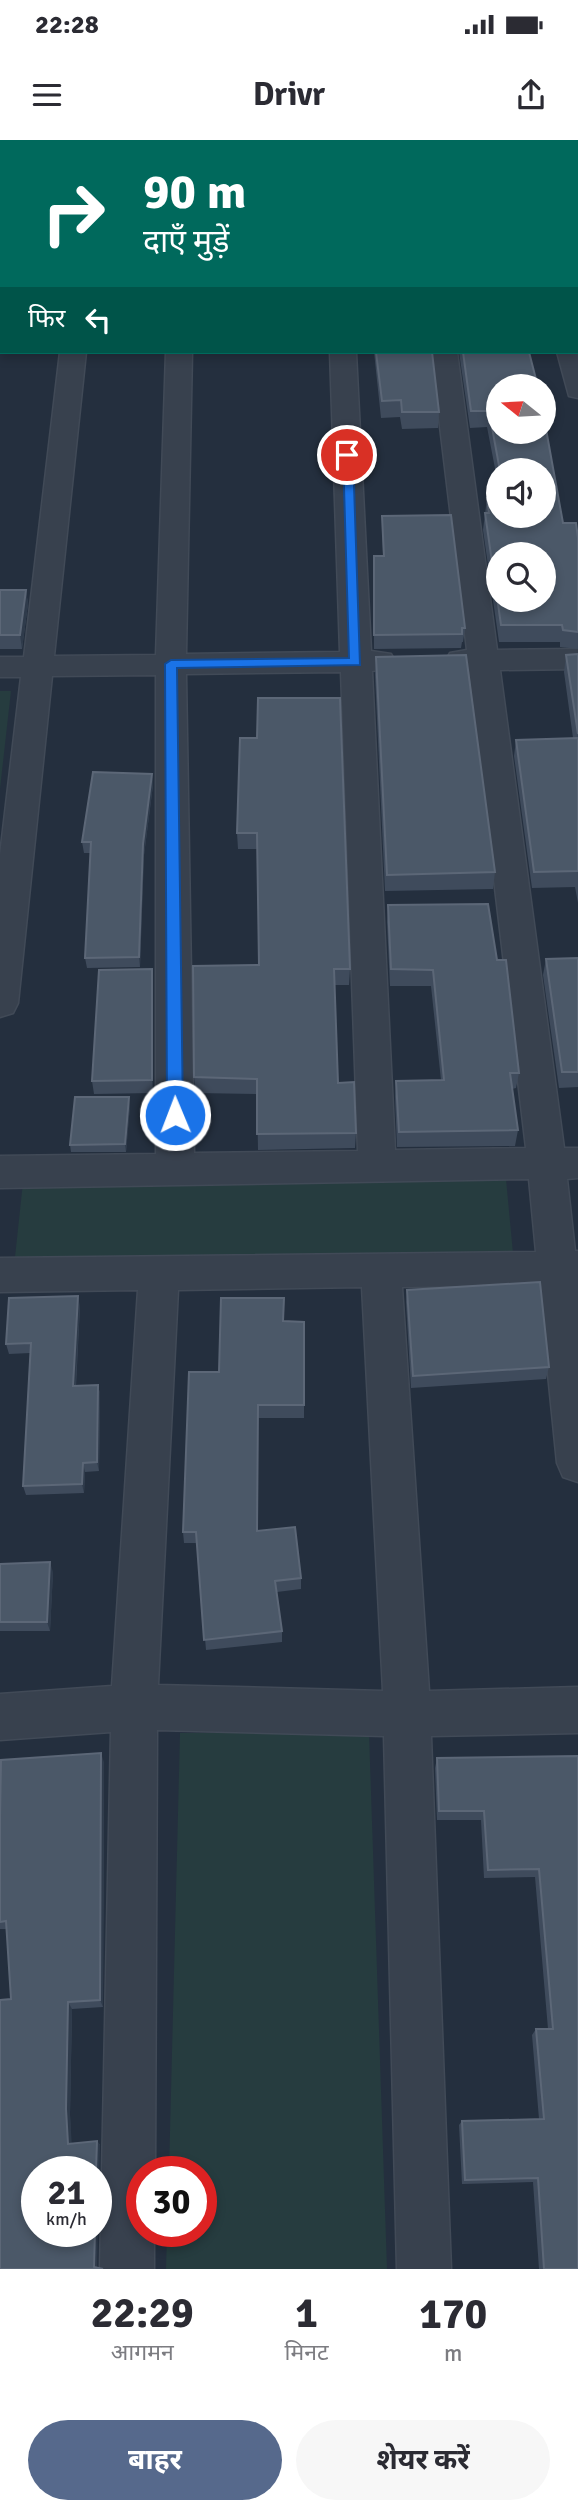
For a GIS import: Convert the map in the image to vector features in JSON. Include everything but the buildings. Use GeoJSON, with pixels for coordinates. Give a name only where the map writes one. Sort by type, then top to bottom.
{"type":"FeatureCollection","features":[{"type":"Feature","properties":{"kind":"street"},"geometry":{"type":"LineString","coordinates":[[0,1003],[73,354]]}},
{"type":"Feature","properties":{"kind":"street"},"geometry":{"type":"LineString","coordinates":[[175,1168],[171,664],[179,354]]}},
{"type":"Feature","properties":{"kind":"street"},"geometry":{"type":"LineString","coordinates":[[343,354],[356,662],[380,907],[377,1166]]}},
{"type":"Feature","properties":{"kind":"street"},"geometry":{"type":"LineString","coordinates":[[444,354],[485,660],[502,905],[563,1163],[578,1463]]}},
{"type":"Feature","properties":{"kind":"street"},"geometry":{"type":"LineString","coordinates":[[570,354],[578,390]]}},
{"type":"Feature","properties":{"kind":"street"},"geometry":{"type":"LineString","coordinates":[[0,667],[578,659]]}},
{"type":"Feature","properties":{"kind":"street"},"geometry":{"type":"LineString","coordinates":[[0,1172],[563,1163]]}},
{"type":"Feature","properties":{"kind":"street"},"geometry":{"type":"LineString","coordinates":[[0,1275],[567,1268]]}},
{"type":"Feature","properties":{"kind":"street"},"geometry":{"type":"LineString","coordinates":[[381,1270],[407,1714],[424,2269]]}},
{"type":"Feature","properties":{"kind":"street"},"geometry":{"type":"LineString","coordinates":[[127,2269],[134,1707],[159,1271]]}},
{"type":"Feature","properties":{"kind":"street"},"geometry":{"type":"LineString","coordinates":[[0,1717],[134,1707],[407,1714],[578,1710]]}},
{"type":"Feature","properties":{"kind":"green space"},"geometry":{"type":"Polygon","coordinates":[[[0,691],[11,691],[0,789],[0,691]]]}},
{"type":"Feature","properties":{"kind":"green space"},"geometry":{"type":"Polygon","coordinates":[[[506,1179],[513,1253],[15,1257],[23,1182],[506,1179]]]}},
{"type":"Feature","properties":{"kind":"green space"},"geometry":{"type":"Polygon","coordinates":[[[369,1732],[387,2269],[166,2269],[167,2247],[217,2247],[217,2156],[169,2156],[180,1733],[369,1732]]]}},
{"type":"Feature","properties":{"kind":"route"},"geometry":{"type":"LineString","coordinates":[[175,1115],[171,664],[356,662],[347,455]]}}]}
